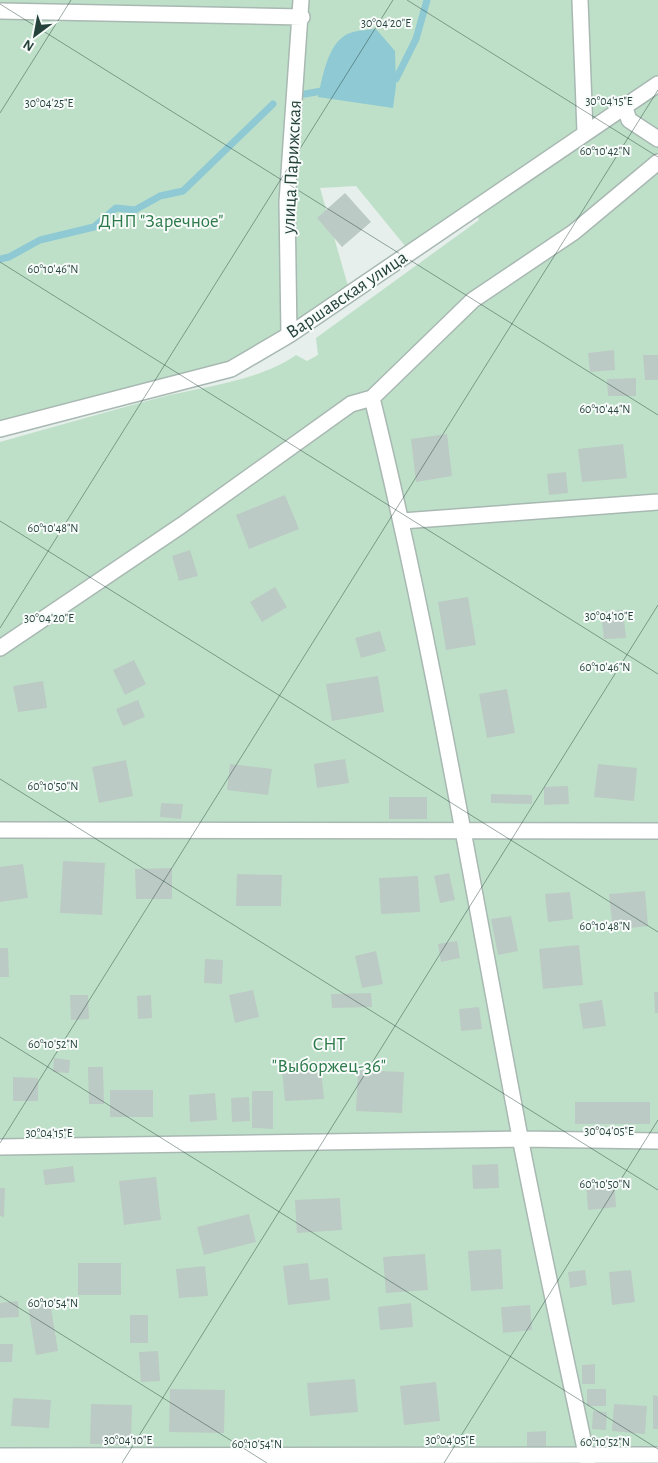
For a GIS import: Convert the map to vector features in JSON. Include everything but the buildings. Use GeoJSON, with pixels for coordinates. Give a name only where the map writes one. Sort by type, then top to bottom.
{"type":"FeatureCollection","features":[{"type":"Feature","properties":{"kind":"street","name":"улица Парижская"},"geometry":{"type":"LineString","coordinates":[[289,335],[287,202],[302,17],[301,0]]}},
{"type":"Feature","properties":{"kind":"street"},"geometry":{"type":"LineString","coordinates":[[580,0],[585,132]]}},
{"type":"Feature","properties":{"kind":"street"},"geometry":{"type":"LineString","coordinates":[[0,11],[302,17]]}},
{"type":"Feature","properties":{"kind":"street","name":"Варшавская улица"},"geometry":{"type":"LineString","coordinates":[[0,429],[231,369],[289,335],[624,105],[658,84]]}},
{"type":"Feature","properties":{"kind":"street"},"geometry":{"type":"LineString","coordinates":[[624,105],[629,120],[658,139]]}},
{"type":"Feature","properties":{"kind":"street"},"geometry":{"type":"LineString","coordinates":[[0,648],[182,525],[350,404],[372,398],[473,300],[574,232],[658,162]]}},
{"type":"Feature","properties":{"kind":"street"},"geometry":{"type":"LineString","coordinates":[[372,398],[402,521],[464,831],[521,1139],[587,1459]]}},
{"type":"Feature","properties":{"kind":"street"},"geometry":{"type":"LineString","coordinates":[[402,521],[658,502]]}},
{"type":"Feature","properties":{"kind":"street"},"geometry":{"type":"LineString","coordinates":[[0,830],[658,831]]}},
{"type":"Feature","properties":{"kind":"street"},"geometry":{"type":"LineString","coordinates":[[0,1147],[521,1139],[658,1141]]}},
{"type":"Feature","properties":{"kind":"street"},"geometry":{"type":"LineString","coordinates":[[0,1456],[587,1459],[658,1455]]}},
{"type":"Feature","properties":{"kind":"green space","name":"СНТ \"Выборжец-36\""},"geometry":{"type":"Polygon","coordinates":[[[0,0],[658,0],[658,1463],[0,1463],[0,442],[158,398],[247,377],[281,364],[296,355],[307,361],[318,355],[316,338],[479,220],[474,208],[410,252],[356,186],[320,188],[350,293],[231,369],[0,432],[0,0]]]}},
{"type":"Feature","properties":{"kind":"water"},"geometry":{"type":"Polygon","coordinates":[[[376,29],[395,51],[396,86],[393,108],[318,97],[328,59],[338,42],[353,32],[376,29]]]}},
{"type":"Feature","properties":{"kind":"waterway"},"geometry":{"type":"LineString","coordinates":[[389,80],[396,79],[416,39],[427,0]]}},
{"type":"Feature","properties":{"kind":"waterway"},"geometry":{"type":"LineString","coordinates":[[305,94],[327,90]]}},
{"type":"Feature","properties":{"kind":"waterway"},"geometry":{"type":"LineString","coordinates":[[0,259],[9,257],[40,240],[94,227],[116,208],[135,210],[160,196],[183,191],[273,104]]}},
{"type":"Feature","properties":{"kind":"park label","name":"ДНП \"Заречное\""},"geometry":{"type":"Point","coordinates":[161,221]}}]}
